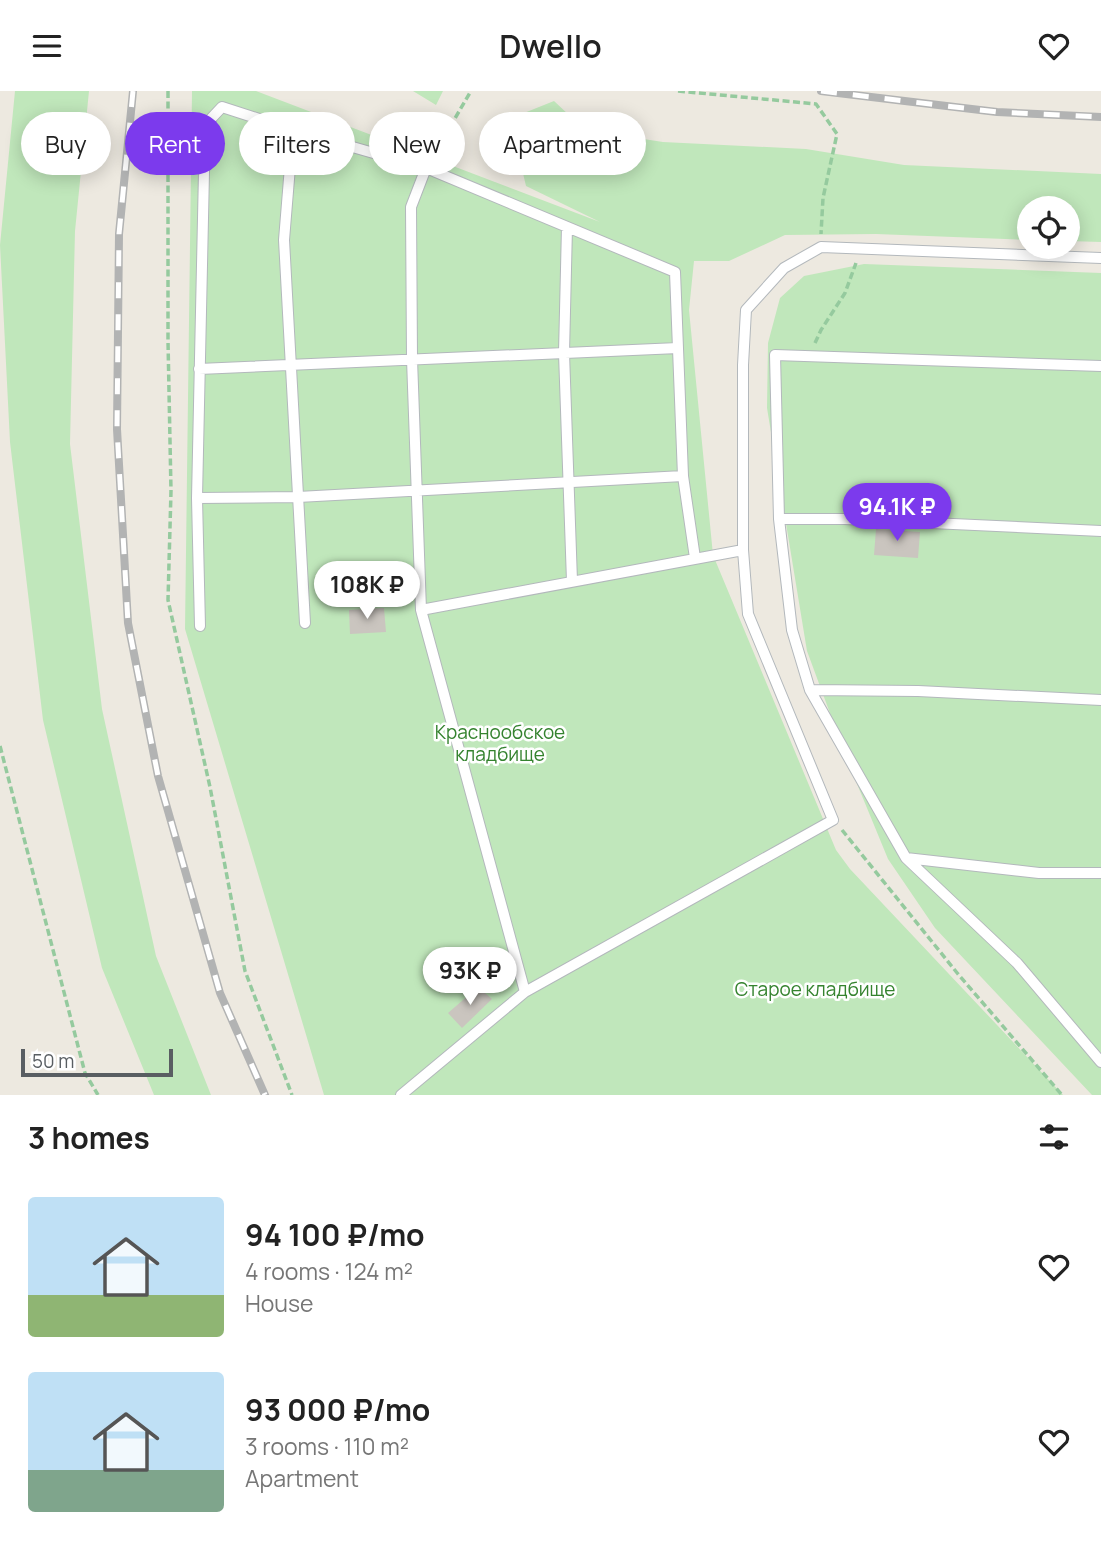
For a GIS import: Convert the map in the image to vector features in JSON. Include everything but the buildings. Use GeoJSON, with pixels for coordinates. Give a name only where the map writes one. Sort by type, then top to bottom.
{"type":"FeatureCollection","features":[{"type":"Feature","properties":{"kind":"lane"},"geometry":{"type":"LineString","coordinates":[[200,626],[197,498],[205,125],[222,107],[239,113]]}},
{"type":"Feature","properties":{"kind":"lane"},"geometry":{"type":"LineString","coordinates":[[289,175],[284,240],[306,623]]}},
{"type":"Feature","properties":{"kind":"lane"},"geometry":{"type":"LineString","coordinates":[[423,175],[411,207],[412,359],[421,610],[524,992]]}},
{"type":"Feature","properties":{"kind":"lane"},"geometry":{"type":"LineString","coordinates":[[443,175],[676,272],[683,476],[695,558]]}},
{"type":"Feature","properties":{"kind":"lane"},"geometry":{"type":"LineString","coordinates":[[568,227],[564,353],[572,581]]}},
{"type":"Feature","properties":{"kind":"lane"},"geometry":{"type":"LineString","coordinates":[[401,1095],[524,992],[833,820],[748,614],[743,551],[743,365],[746,310],[784,268],[821,247],[1101,258]]}},
{"type":"Feature","properties":{"kind":"lane"},"geometry":{"type":"LineString","coordinates":[[199,369],[678,348]]}},
{"type":"Feature","properties":{"kind":"lane"},"geometry":{"type":"LineString","coordinates":[[1100,1059],[1017,963],[906,858],[810,690],[792,630],[779,519],[775,355],[1101,366]]}},
{"type":"Feature","properties":{"kind":"lane"},"geometry":{"type":"LineString","coordinates":[[197,498],[298,497],[683,476]]}},
{"type":"Feature","properties":{"kind":"lane"},"geometry":{"type":"LineString","coordinates":[[779,519],[845,519],[1101,531]]}},
{"type":"Feature","properties":{"kind":"lane"},"geometry":{"type":"LineString","coordinates":[[421,610],[743,551]]}},
{"type":"Feature","properties":{"kind":"lane"},"geometry":{"type":"LineString","coordinates":[[810,690],[919,691],[1101,700]]}},
{"type":"Feature","properties":{"kind":"lane"},"geometry":{"type":"LineString","coordinates":[[906,858],[1039,873],[1101,873]]}},
{"type":"Feature","properties":{"kind":"path"},"geometry":{"type":"LineString","coordinates":[[459,112],[471,91]]}},
{"type":"Feature","properties":{"kind":"path"},"geometry":{"type":"LineString","coordinates":[[678,91],[816,104],[837,134],[823,198],[821,247]]}},
{"type":"Feature","properties":{"kind":"path"},"geometry":{"type":"LineString","coordinates":[[810,356],[821,330],[845,293],[862,249]]}},
{"type":"Feature","properties":{"kind":"path"},"geometry":{"type":"LineString","coordinates":[[0,745],[85,1073],[98,1095]]}},
{"type":"Feature","properties":{"kind":"path"},"geometry":{"type":"LineString","coordinates":[[833,820],[958,974],[1062,1095]]}},
{"type":"Feature","properties":{"kind":"green space"},"geometry":{"type":"Polygon","coordinates":[[[15,91],[89,91],[87,112],[21,112],[21,175],[81,175],[75,231],[70,444],[102,709],[156,956],[211,1095],[154,1095],[102,968],[43,720],[10,442],[0,245],[15,91]]]}},
{"type":"Feature","properties":{"kind":"green space","name":"Краснообское кладбище"},"geometry":{"type":"Polygon","coordinates":[[[192,91],[256,91],[311,112],[239,112],[239,175],[355,175],[355,129],[369,134],[369,175],[465,175],[465,171],[600,222],[526,186],[523,175],[646,175],[646,139],[806,149],[904,165],[1101,174],[1101,242],[1080,241],[1080,196],[1017,196],[1017,240],[876,234],[785,235],[729,261],[694,261],[689,310],[713,555],[836,850],[850,869],[1063,1095],[324,1095],[185,629],[191,175],[225,175],[225,112],[192,112],[192,91]]]}},
{"type":"Feature","properties":{"kind":"green space"},"geometry":{"type":"Polygon","coordinates":[[[413,91],[443,91],[436,105],[413,91]]]}},
{"type":"Feature","properties":{"kind":"green space","name":"Краснообское кладбище"},"geometry":{"type":"Polygon","coordinates":[[[554,101],[566,112],[526,112],[554,101]]]}},
{"type":"Feature","properties":{"kind":"green space"},"geometry":{"type":"Polygon","coordinates":[[[864,264],[1101,273],[1101,1095],[1092,1095],[935,928],[888,859],[807,651],[767,408],[768,343],[780,298],[804,276],[864,264]]]}},
{"type":"Feature","properties":{"kind":"railway"},"geometry":{"type":"LineString","coordinates":[[133,91],[119,234],[117,429],[128,623],[158,776],[220,993],[265,1095]]}},
{"type":"Feature","properties":{"kind":"railway"},"geometry":{"type":"LineString","coordinates":[[821,91],[997,112],[1101,117]]}},
{"type":"Feature","properties":{"kind":"park label","name":"Старое кладбище"},"geometry":{"type":"Point","coordinates":[815,989]}}]}
